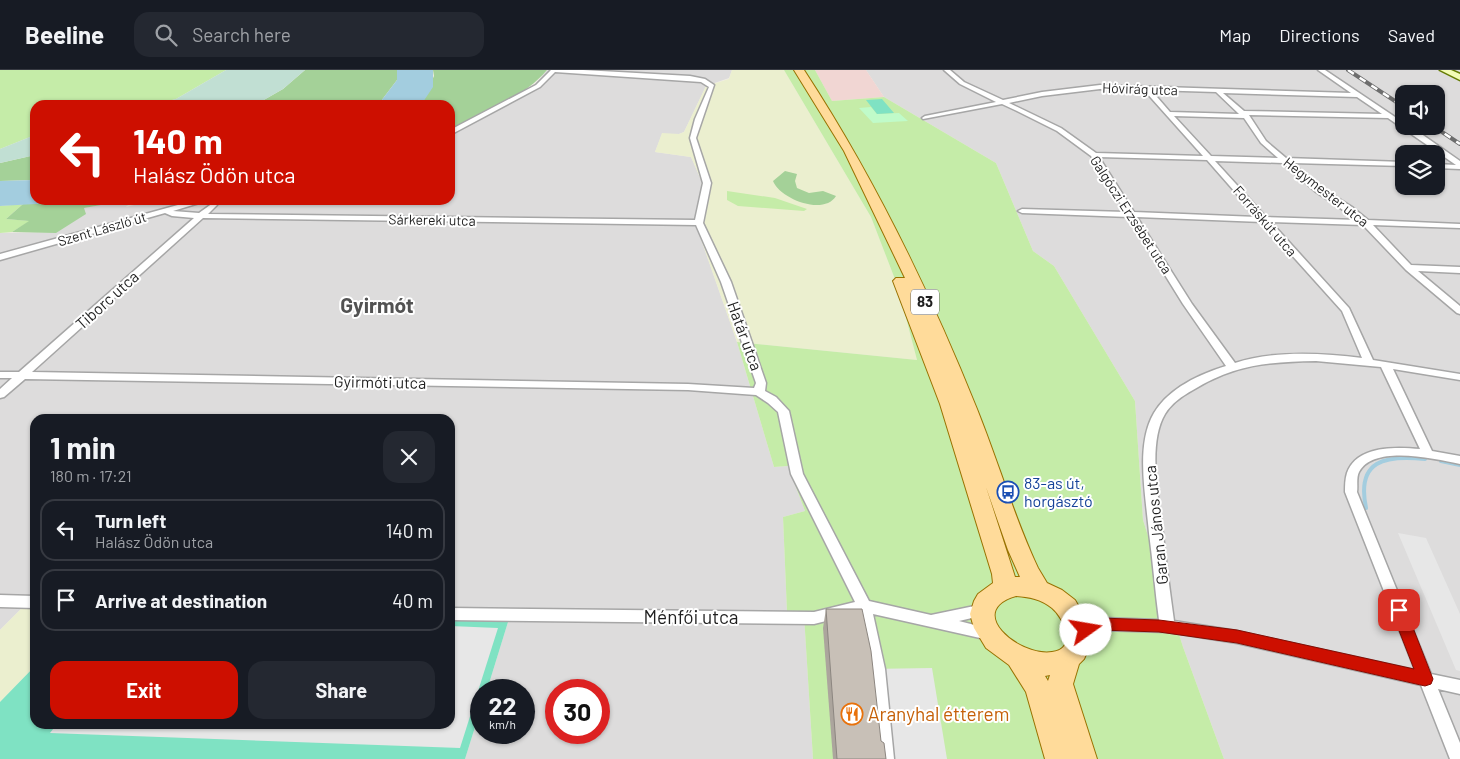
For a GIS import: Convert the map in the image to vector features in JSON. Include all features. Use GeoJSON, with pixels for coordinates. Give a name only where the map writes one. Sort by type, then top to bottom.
{"type":"FeatureCollection","features":[{"type":"Feature","properties":{"kind":"main road","name":"83"},"geometry":{"type":"LineString","coordinates":[[789,70],[832,138],[863,195],[916,315],[971,466],[994,549],[1004,572],[1004,589],[1016,586],[1040,590],[1068,609],[1078,626],[1090,629]]}},
{"type":"Feature","properties":{"kind":"main road","name":"83"},"geometry":{"type":"LineString","coordinates":[[799,70],[841,135],[900,247],[942,343],[986,456],[1026,570],[1040,590]]}},
{"type":"Feature","properties":{"kind":"main road"},"geometry":{"type":"LineString","coordinates":[[1004,589],[991,596],[984,610],[983,618],[989,634],[1001,649],[1019,660],[1046,665],[1058,663],[1068,658]]}},
{"type":"Feature","properties":{"kind":"main road"},"geometry":{"type":"LineString","coordinates":[[1083,759],[1060,684],[1068,658],[1090,629]]}},
{"type":"Feature","properties":{"kind":"main road"},"geometry":{"type":"LineString","coordinates":[[1019,660],[1038,687],[1058,759]]}},
{"type":"Feature","properties":{"kind":"street"},"geometry":{"type":"LineString","coordinates":[[455,130],[538,86],[554,70],[706,81],[712,86],[712,90],[698,119],[693,138],[707,182],[699,223]]}},
{"type":"Feature","properties":{"kind":"street","name":"Galgóczi Erzsébet utca"},"geometry":{"type":"LineString","coordinates":[[947,70],[955,78],[1078,139],[1094,155],[1232,367]]}},
{"type":"Feature","properties":{"kind":"street"},"geometry":{"type":"LineString","coordinates":[[1321,70],[1395,120]]}},
{"type":"Feature","properties":{"kind":"street"},"geometry":{"type":"LineString","coordinates":[[1444,70],[1460,77]]}},
{"type":"Feature","properties":{"kind":"street","name":"Hóvirág utca"},"geometry":{"type":"LineString","coordinates":[[926,118],[1070,89],[1146,88],[1358,95]]}},
{"type":"Feature","properties":{"kind":"street","name":"Forráskút utca"},"geometry":{"type":"LineString","coordinates":[[1146,88],[1167,114],[1346,310],[1369,362]]}},
{"type":"Feature","properties":{"kind":"street","name":"Hegymester utca"},"geometry":{"type":"LineString","coordinates":[[1218,91],[1244,114],[1263,142],[1319,190],[1350,208],[1410,268],[1460,311]]}},
{"type":"Feature","properties":{"kind":"street"},"geometry":{"type":"LineString","coordinates":[[1167,114],[1390,116]]}},
{"type":"Feature","properties":{"kind":"street"},"geometry":{"type":"LineString","coordinates":[[1417,135],[1460,165]]}},
{"type":"Feature","properties":{"kind":"street"},"geometry":{"type":"LineString","coordinates":[[1094,155],[1395,164]]}},
{"type":"Feature","properties":{"kind":"street"},"geometry":{"type":"LineString","coordinates":[[1445,166],[1460,165]]}},
{"type":"Feature","properties":{"kind":"street","name":"Szent László út"},"geometry":{"type":"LineString","coordinates":[[0,257],[195,205]]}},
{"type":"Feature","properties":{"kind":"street","name":"Tiborc utca"},"geometry":{"type":"LineString","coordinates":[[0,395],[201,216],[207,205]]}},
{"type":"Feature","properties":{"kind":"street","name":"Sárkereki utca"},"geometry":{"type":"LineString","coordinates":[[167,211],[172,214],[201,216],[699,223]]}},
{"type":"Feature","properties":{"kind":"street"},"geometry":{"type":"LineString","coordinates":[[1022,211],[1460,226]]}},
{"type":"Feature","properties":{"kind":"street","name":"Határ utca"},"geometry":{"type":"LineString","coordinates":[[699,223],[726,282],[761,383],[759,392],[772,400],[783,411],[798,474],[864,606],[876,669],[886,759]]}},
{"type":"Feature","properties":{"kind":"street"},"geometry":{"type":"LineString","coordinates":[[1410,268],[1460,270]]}},
{"type":"Feature","properties":{"kind":"street","name":"Garan János utca"},"geometry":{"type":"LineString","coordinates":[[1167,626],[1149,480],[1150,452],[1155,422],[1166,403],[1194,382],[1232,367],[1268,359],[1328,359],[1369,362],[1460,377]]}},
{"type":"Feature","properties":{"kind":"street"},"geometry":{"type":"LineString","coordinates":[[1385,364],[1428,454]]}},
{"type":"Feature","properties":{"kind":"street","name":"Gyirmóti utca"},"geometry":{"type":"LineString","coordinates":[[0,376],[688,387],[759,392]]}},
{"type":"Feature","properties":{"kind":"street"},"geometry":{"type":"LineString","coordinates":[[1458,759],[1351,492],[1353,473],[1364,461],[1377,454],[1398,451],[1460,460]]}},
{"type":"Feature","properties":{"kind":"street"},"geometry":{"type":"LineString","coordinates":[[0,602],[30,602]]}},
{"type":"Feature","properties":{"kind":"street","name":"Ménfői utca"},"geometry":{"type":"LineString","coordinates":[[455,614],[814,618],[864,606],[989,634]]}},
{"type":"Feature","properties":{"kind":"street","name":"Ménfői utca"},"geometry":{"type":"LineString","coordinates":[[930,621],[984,610]]}},
{"type":"Feature","properties":{"kind":"street"},"geometry":{"type":"LineString","coordinates":[[1090,629],[1167,626],[1237,636],[1460,687]]}},
{"type":"Feature","properties":{"kind":"shaded area"},"geometry":{"type":"Polygon","coordinates":[[[547,70],[732,70],[729,78],[706,86],[684,132],[679,134],[662,134],[655,152],[691,157],[702,182],[696,225],[737,342],[774,467],[788,466],[805,511],[783,517],[787,612],[804,614],[813,759],[465,759],[470,743],[535,744],[535,679],[490,679],[508,622],[455,619],[455,414],[30,414],[30,601],[0,630],[0,233],[56,232],[83,208],[100,205],[128,205],[126,207],[134,205],[455,205],[455,127],[513,98],[535,84],[547,70]]]}},
{"type":"Feature","properties":{"kind":"shaded area"},"geometry":{"type":"Polygon","coordinates":[[[815,70],[866,70],[884,97],[832,101],[815,70]]]}},
{"type":"Feature","properties":{"kind":"shaded area"},"geometry":{"type":"Polygon","coordinates":[[[866,70],[1460,70],[1460,759],[1224,759],[1183,647],[1143,520],[1135,401],[1054,266],[1033,251],[996,163],[884,97],[866,70]]]}},
{"type":"Feature","properties":{"kind":"shaded area"},"geometry":{"type":"Polygon","coordinates":[[[1398,533],[1426,538],[1460,614],[1460,671],[1456,670],[1398,533]]]}},
{"type":"Feature","properties":{"kind":"shaded area"},"geometry":{"type":"Polygon","coordinates":[[[455,626],[498,628],[482,679],[470,679],[470,716],[460,748],[50,733],[53,729],[455,729],[455,626]]]}},
{"type":"Feature","properties":{"kind":"shaded area"},"geometry":{"type":"Polygon","coordinates":[[[932,668],[947,759],[880,759],[869,669],[932,668]]]}},
{"type":"Feature","properties":{"kind":"green space"},"geometry":{"type":"Polygon","coordinates":[[[0,70],[226,70],[172,100],[30,100],[30,137],[0,149],[0,70]]]}},
{"type":"Feature","properties":{"kind":"green space"},"geometry":{"type":"Polygon","coordinates":[[[226,70],[305,70],[283,89],[264,100],[172,100],[226,70]]]}},
{"type":"Feature","properties":{"kind":"green space"},"geometry":{"type":"Polygon","coordinates":[[[305,70],[397,70],[397,80],[382,100],[264,100],[283,89],[305,70]]]}},
{"type":"Feature","properties":{"kind":"green space"},"geometry":{"type":"Polygon","coordinates":[[[433,70],[547,70],[514,97],[455,128],[455,100],[423,100],[434,76],[433,70]]]}},
{"type":"Feature","properties":{"kind":"green space"},"geometry":{"type":"Polygon","coordinates":[[[732,70],[784,70],[871,217],[898,287],[917,360],[737,342],[696,225],[702,182],[691,157],[655,152],[662,133],[679,134],[684,132],[706,86],[729,79],[732,70]]]}},
{"type":"Feature","properties":{"kind":"green space"},"geometry":{"type":"Polygon","coordinates":[[[784,70],[815,70],[832,101],[884,97],[996,163],[1033,251],[1054,266],[1135,401],[1143,520],[1183,647],[1224,759],[813,759],[804,615],[787,612],[783,517],[805,511],[788,466],[774,467],[737,342],[917,360],[898,287],[871,217],[784,70]]]}},
{"type":"Feature","properties":{"kind":"green space"},"geometry":{"type":"Polygon","coordinates":[[[882,99],[894,113],[877,114],[866,100],[882,99]]]}},
{"type":"Feature","properties":{"kind":"green space"},"geometry":{"type":"Polygon","coordinates":[[[871,107],[877,114],[899,113],[908,121],[873,123],[859,108],[871,107]]]}},
{"type":"Feature","properties":{"kind":"green space"},"geometry":{"type":"Polygon","coordinates":[[[30,137],[30,156],[0,163],[0,149],[30,137]]]}},
{"type":"Feature","properties":{"kind":"green space"},"geometry":{"type":"Polygon","coordinates":[[[30,156],[30,180],[0,181],[0,163],[30,156]]]}},
{"type":"Feature","properties":{"kind":"green space"},"geometry":{"type":"Polygon","coordinates":[[[785,171],[797,174],[795,181],[797,188],[809,193],[823,191],[836,196],[830,202],[822,205],[803,203],[793,199],[777,188],[773,181],[785,171]]]}},
{"type":"Feature","properties":{"kind":"green space"},"geometry":{"type":"Polygon","coordinates":[[[727,191],[775,198],[807,209],[804,211],[738,206],[727,200],[727,191]]]}},
{"type":"Feature","properties":{"kind":"green space"},"geometry":{"type":"Polygon","coordinates":[[[23,204],[6,219],[30,221],[12,232],[0,233],[0,206],[23,204]]]}},
{"type":"Feature","properties":{"kind":"green space"},"geometry":{"type":"Polygon","coordinates":[[[23,204],[101,205],[84,208],[86,214],[56,233],[12,232],[29,221],[6,219],[23,204]]]}},
{"type":"Feature","properties":{"kind":"green space"},"geometry":{"type":"Polygon","coordinates":[[[30,601],[30,671],[0,702],[0,630],[30,601]]]}},
{"type":"Feature","properties":{"kind":"green space"},"geometry":{"type":"Polygon","coordinates":[[[455,619],[508,622],[490,679],[470,679],[470,743],[465,759],[0,759],[0,702],[30,671],[30,729],[455,729],[455,619]]]}},
{"type":"Feature","properties":{"kind":"water"},"geometry":{"type":"Polygon","coordinates":[[[397,70],[433,70],[433,87],[424,100],[382,100],[397,80],[397,70]]]}},
{"type":"Feature","properties":{"kind":"water"},"geometry":{"type":"Polygon","coordinates":[[[30,180],[30,204],[0,206],[0,181],[30,180]]]}},
{"type":"Feature","properties":{"kind":"building","name":"Aranyhal étterem"},"geometry":{"type":"Polygon","coordinates":[[[826,609],[862,609],[871,651],[881,741],[884,743],[886,759],[837,759],[826,609]]]}},
{"type":"Feature","properties":{"kind":"waterway"},"geometry":{"type":"LineString","coordinates":[[1366,508],[1365,480],[1370,470],[1377,464],[1398,458],[1425,459]]}},
{"type":"Feature","properties":{"kind":"waterway"},"geometry":{"type":"LineString","coordinates":[[1441,461],[1460,465]]}},
{"type":"Feature","properties":{"kind":"railway"},"geometry":{"type":"LineString","coordinates":[[1348,70],[1395,101]]}},
{"type":"Feature","properties":{"kind":"railway"},"geometry":{"type":"LineString","coordinates":[[1445,134],[1460,144]]}},
{"type":"Feature","properties":{"kind":"place","name":"83-as út, horgásztó"},"geometry":{"type":"Point","coordinates":[1008,492]}},
{"type":"Feature","properties":{"kind":"place","name":"Aranyhal étterem"},"geometry":{"type":"Point","coordinates":[852,714]}},
{"type":"Feature","properties":{"kind":"district","name":"Gyirmót"},"geometry":{"type":"Point","coordinates":[377,306]}},
{"type":"Feature","properties":{"kind":"route"},"geometry":{"type":"LineString","coordinates":[[1086,630],[1100,624],[1167,626],[1237,636],[1425,679],[1399,610]]}}]}
